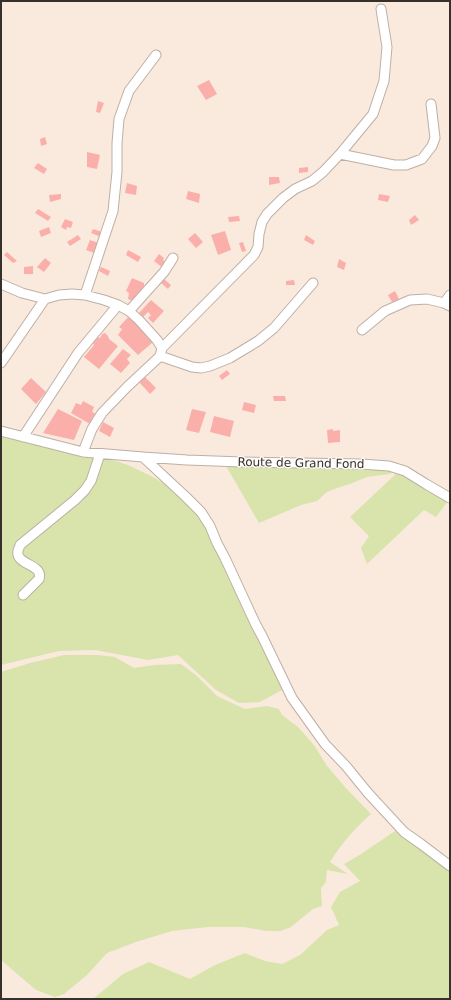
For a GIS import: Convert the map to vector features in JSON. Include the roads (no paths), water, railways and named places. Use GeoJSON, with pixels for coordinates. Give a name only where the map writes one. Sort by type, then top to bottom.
{"type":"FeatureCollection","features":[{"type":"Feature","properties":{"kind":"street"},"geometry":{"type":"LineString","coordinates":[[84,452],[92,429],[102,413],[152,364],[161,352],[254,255],[258,247],[262,222],[267,214],[283,198],[295,189],[312,181],[323,172],[373,114],[384,81],[387,47],[381,9]]}},
{"type":"Feature","properties":{"kind":"street"},"geometry":{"type":"LineString","coordinates":[[85,295],[113,211],[117,172],[119,119],[129,91],[156,55]]}},
{"type":"Feature","properties":{"kind":"street"},"geometry":{"type":"LineString","coordinates":[[340,154],[394,165],[406,165],[422,159],[432,146],[435,138],[431,104]]}},
{"type":"Feature","properties":{"kind":"street"},"geometry":{"type":"LineString","coordinates":[[129,311],[164,272],[173,258]]}},
{"type":"Feature","properties":{"kind":"street"},"geometry":{"type":"LineString","coordinates":[[1,284],[22,293],[45,299],[59,295],[85,295],[118,305],[129,311],[139,320],[157,340],[161,352],[192,367],[201,368],[230,358],[258,341],[274,328],[313,283]]}},
{"type":"Feature","properties":{"kind":"street"},"geometry":{"type":"LineString","coordinates":[[362,330],[386,311],[410,300],[427,299],[447,304],[450,295]]}},
{"type":"Feature","properties":{"kind":"street"},"geometry":{"type":"LineString","coordinates":[[1,363],[45,299]]}},
{"type":"Feature","properties":{"kind":"street"},"geometry":{"type":"LineString","coordinates":[[23,437],[78,353],[118,305]]}},
{"type":"Feature","properties":{"kind":"street","name":"Route de Grand Fond"},"geometry":{"type":"LineString","coordinates":[[1,431],[84,452],[100,454],[195,461],[361,464],[389,466],[405,471],[450,498]]}},
{"type":"Feature","properties":{"kind":"street"},"geometry":{"type":"LineString","coordinates":[[24,594],[39,579],[40,576],[36,569],[20,559],[18,556],[20,545],[85,490],[91,481],[100,454]]}},
{"type":"Feature","properties":{"kind":"street"},"geometry":{"type":"LineString","coordinates":[[143,457],[202,512],[292,698],[325,744],[404,832],[450,866]]}}]}
